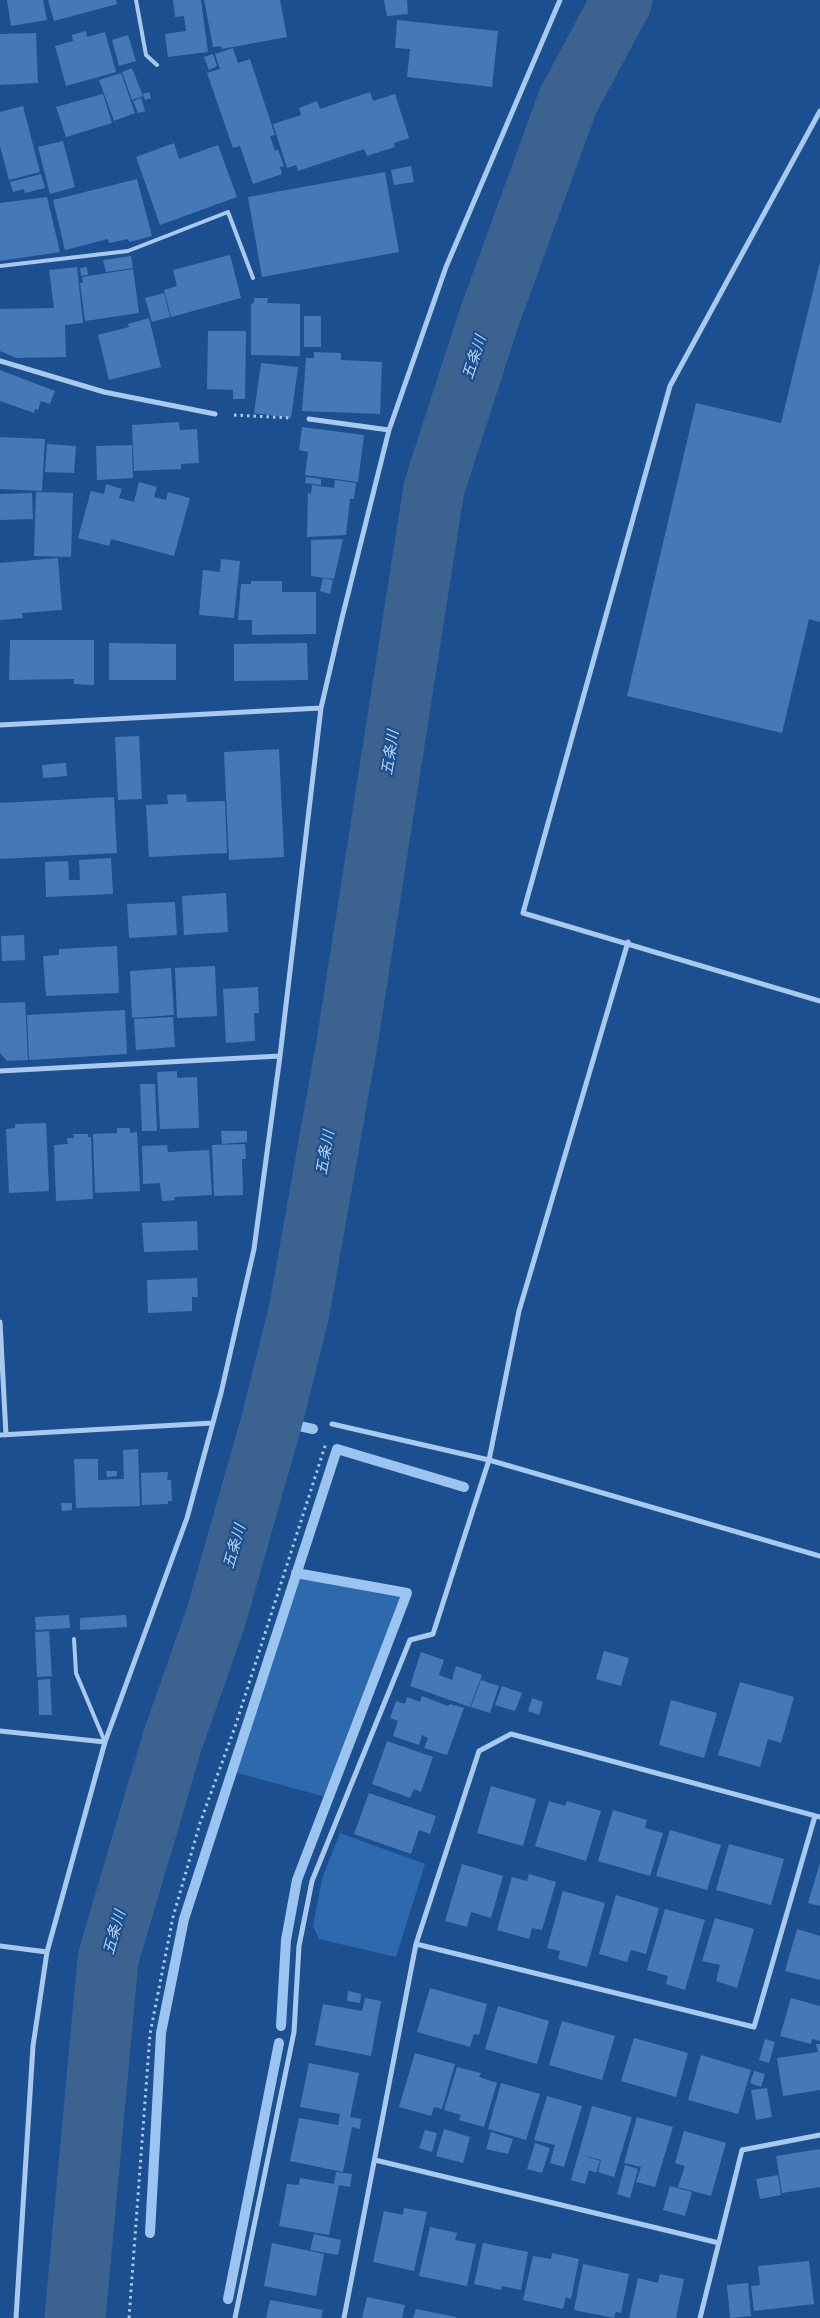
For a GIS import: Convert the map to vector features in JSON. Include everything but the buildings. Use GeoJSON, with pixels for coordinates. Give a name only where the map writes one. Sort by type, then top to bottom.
{"type":"FeatureCollection","features":[{"type":"Feature","properties":{"kind":"street"},"geometry":{"type":"LineString","coordinates":[[16,2318],[33,2046],[47,1952],[105,1742],[187,1518],[213,1424],[254,1249],[280,1056],[321,708],[389,430],[446,267],[560,0]]}},
{"type":"Feature","properties":{"kind":"street"},"geometry":{"type":"LineString","coordinates":[[820,111],[670,386],[523,913],[628,942],[820,1001]]}},
{"type":"Feature","properties":{"kind":"street"},"geometry":{"type":"LineString","coordinates":[[0,361],[104,392],[215,414]]}},
{"type":"Feature","properties":{"kind":"street"},"geometry":{"type":"LineString","coordinates":[[309,419],[389,430]]}},
{"type":"Feature","properties":{"kind":"street"},"geometry":{"type":"LineString","coordinates":[[0,725],[321,708]]}},
{"type":"Feature","properties":{"kind":"street"},"geometry":{"type":"LineString","coordinates":[[236,2318],[294,2032],[299,1946],[312,1881],[366,1744],[410,1640],[433,1634],[489,1460],[519,1311],[628,942]]}},
{"type":"Feature","properties":{"kind":"street"},"geometry":{"type":"LineString","coordinates":[[0,1071],[280,1056]]}},
{"type":"Feature","properties":{"kind":"street"},"geometry":{"type":"LineString","coordinates":[[0,1322],[3,1435],[213,1424]]}},
{"type":"Feature","properties":{"kind":"street"},"geometry":{"type":"LineString","coordinates":[[332,1424],[489,1460],[820,1556]]}},
{"type":"Feature","properties":{"kind":"street"},"geometry":{"type":"LineString","coordinates":[[0,1731],[105,1742]]}},
{"type":"Feature","properties":{"kind":"street"},"geometry":{"type":"LineString","coordinates":[[344,2318],[416,1944],[479,1751],[511,1734],[818,1817],[754,2027],[416,1944]]}},
{"type":"Feature","properties":{"kind":"street"},"geometry":{"type":"LineString","coordinates":[[0,1946],[47,1952]]}},
{"type":"Feature","properties":{"kind":"street"},"geometry":{"type":"LineString","coordinates":[[700,2318],[742,2150],[820,2135]]}},
{"type":"Feature","properties":{"kind":"street"},"geometry":{"type":"LineString","coordinates":[[375,2160],[719,2243]]}},
{"type":"Feature","properties":{"kind":"lane"},"geometry":{"type":"LineString","coordinates":[[136,0],[146,55],[157,65]]}},
{"type":"Feature","properties":{"kind":"lane"},"geometry":{"type":"LineString","coordinates":[[0,266],[128,250],[228,212],[253,278]]}},
{"type":"Feature","properties":{"kind":"lane"},"geometry":{"type":"LineString","coordinates":[[74,1639],[76,1673],[105,1742]]}},
{"type":"Feature","properties":{"kind":"path"},"geometry":{"type":"LineString","coordinates":[[215,414],[309,419]]}},
{"type":"Feature","properties":{"kind":"path"},"geometry":{"type":"LineString","coordinates":[[129,2318],[150,2034],[173,1917],[200,1823],[235,1727],[332,1424]]}},
{"type":"Feature","properties":{"kind":"shaded area"},"geometry":{"type":"Polygon","coordinates":[[[298,1578],[403,1596],[326,1797],[234,1772],[298,1578]]]}},
{"type":"Feature","properties":{"kind":"shaded area"},"geometry":{"type":"Polygon","coordinates":[[[340,1833],[425,1864],[396,1957],[319,1939],[313,1926],[322,1879],[340,1833]]]}},
{"type":"Feature","properties":{"kind":"waterway","name":"五条川"},"geometry":{"type":"LineString","coordinates":[[75,2318],[108,1959],[172,1742],[216,1617],[272,1420],[299,1312],[348,1037],[434,488],[489,318],[568,101],[622,0]]}},
{"type":"Feature","properties":{"kind":"waterway"},"geometry":{"type":"LineString","coordinates":[[272,1420],[313,1429]]}},
{"type":"Feature","properties":{"kind":"waterway"},"geometry":{"type":"LineString","coordinates":[[150,2233],[161,2033],[184,1919],[337,1449],[464,1487]]}},
{"type":"Feature","properties":{"kind":"waterway"},"geometry":{"type":"LineString","coordinates":[[281,2026],[286,1940],[297,1880],[407,1593],[296,1573]]}},
{"type":"Feature","properties":{"kind":"waterway"},"geometry":{"type":"LineString","coordinates":[[228,2299],[279,2043]]}}]}
